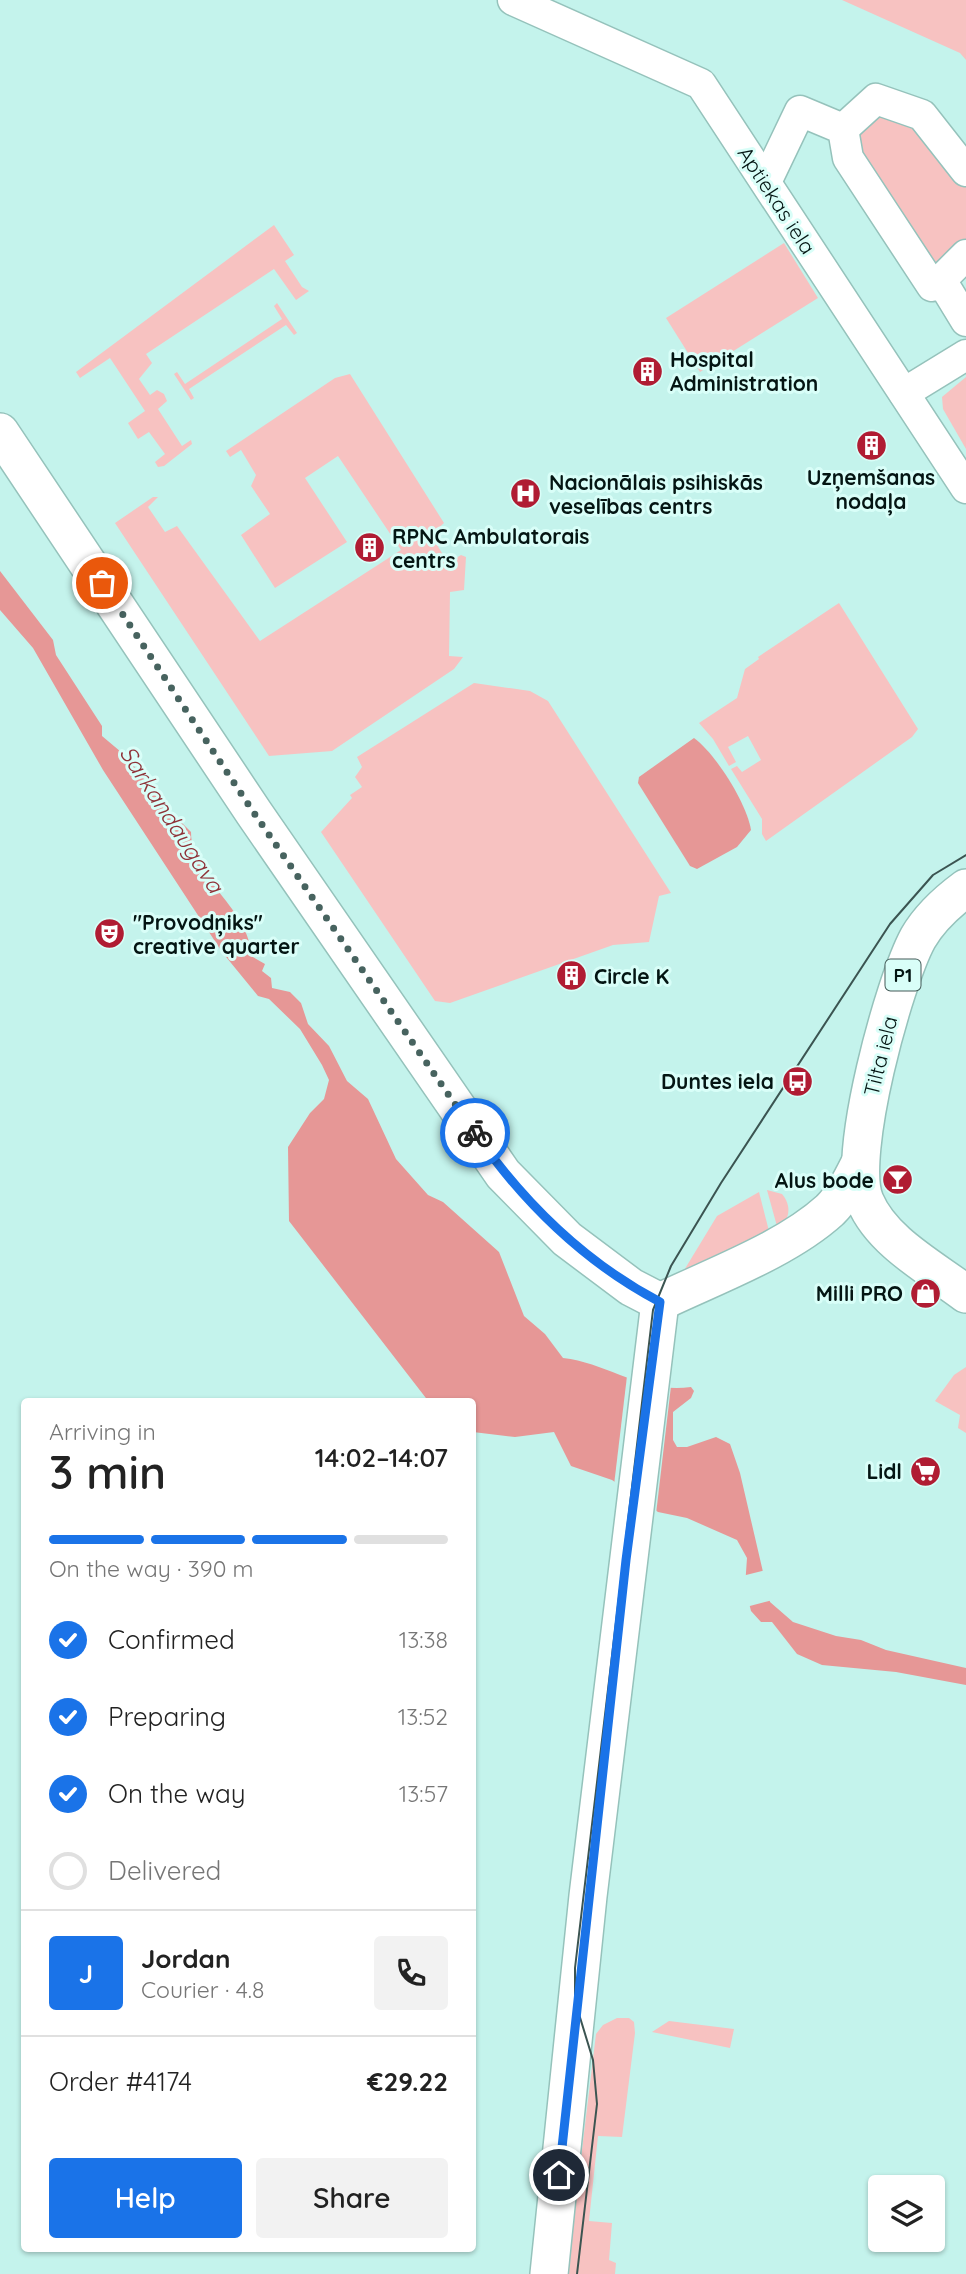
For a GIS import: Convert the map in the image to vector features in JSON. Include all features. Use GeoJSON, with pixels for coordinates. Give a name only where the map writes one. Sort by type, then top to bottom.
{"type":"FeatureCollection","features":[{"type":"Feature","properties":{"kind":"main road"},"geometry":{"type":"LineString","coordinates":[[0,432],[254,813],[503,1174],[567,1239],[631,1287],[660,1302],[626,1560],[549,2274]]}},
{"type":"Feature","properties":{"kind":"main road","name":"Tilta iela"},"geometry":{"type":"LineString","coordinates":[[859,1165],[874,1081],[894,1000],[909,958],[934,915],[966,888]]}},
{"type":"Feature","properties":{"kind":"main road"},"geometry":{"type":"LineString","coordinates":[[859,1165],[860,1188],[865,1202],[890,1237],[966,1294]]}},
{"type":"Feature","properties":{"kind":"main road","name":"P1"},"geometry":{"type":"LineString","coordinates":[[660,1302],[794,1237],[830,1209],[844,1193],[859,1165]]}},
{"type":"Feature","properties":{"kind":"main road"},"geometry":{"type":"LineString","coordinates":[[794,1237],[846,1230],[890,1237]]}},
{"type":"Feature","properties":{"kind":"street","name":"Aptiekas iela"},"geometry":{"type":"LineString","coordinates":[[513,0],[568,11],[701,84],[966,488]]}},
{"type":"Feature","properties":{"kind":"street"},"geometry":{"type":"LineString","coordinates":[[843,129],[876,99],[922,115],[966,171]]}},
{"type":"Feature","properties":{"kind":"street"},"geometry":{"type":"LineString","coordinates":[[766,182],[800,111],[843,129]]}},
{"type":"Feature","properties":{"kind":"street"},"geometry":{"type":"LineString","coordinates":[[843,129],[848,158],[932,286],[941,280],[953,264],[966,255]]}},
{"type":"Feature","properties":{"kind":"street"},"geometry":{"type":"LineString","coordinates":[[941,280],[966,321]]}},
{"type":"Feature","properties":{"kind":"street"},"geometry":{"type":"LineString","coordinates":[[904,393],[966,355]]}},
{"type":"Feature","properties":{"kind":"shaded area"},"geometry":{"type":"Polygon","coordinates":[[[842,0],[966,0],[966,60],[960,53],[842,0]]]}},
{"type":"Feature","properties":{"kind":"shaded area"},"geometry":{"type":"Polygon","coordinates":[[[877,105],[918,119],[966,177],[966,249],[933,273],[850,131],[877,105]]]}},
{"type":"Feature","properties":{"kind":"shaded area"},"geometry":{"type":"Polygon","coordinates":[[[274,225],[294,255],[285,261],[302,287],[309,291],[296,300],[274,269],[146,354],[152,363],[139,379],[150,395],[157,390],[164,394],[167,401],[158,409],[182,446],[191,440],[192,444],[164,466],[158,467],[155,462],[165,454],[149,432],[138,439],[128,423],[145,411],[110,358],[80,378],[76,372],[274,225]]]}},
{"type":"Feature","properties":{"kind":"shaded area"},"geometry":{"type":"Polygon","coordinates":[[[784,243],[818,298],[700,372],[666,318],[784,243]]]}},
{"type":"Feature","properties":{"kind":"shaded area"},"geometry":{"type":"Polygon","coordinates":[[[277,303],[297,333],[294,335],[286,325],[189,389],[194,398],[191,400],[174,374],[177,372],[185,384],[282,319],[274,306],[277,303]]]}},
{"type":"Feature","properties":{"kind":"shaded area"},"geometry":{"type":"Polygon","coordinates":[[[350,374],[444,523],[431,535],[448,563],[461,555],[466,557],[464,590],[450,592],[449,656],[463,657],[454,669],[332,751],[269,756],[115,523],[153,497],[158,497],[148,507],[165,532],[177,526],[260,641],[401,550],[338,456],[305,478],[347,542],[275,588],[241,535],[270,514],[251,486],[256,475],[241,450],[230,457],[226,451],[335,378],[350,374]]]}},
{"type":"Feature","properties":{"kind":"shaded area"},"geometry":{"type":"Polygon","coordinates":[[[966,377],[966,449],[943,409],[942,397],[966,377]]]}},
{"type":"Feature","properties":{"kind":"shaded area"},"geometry":{"type":"Polygon","coordinates":[[[839,603],[918,729],[912,737],[766,841],[762,834],[762,819],[731,769],[737,766],[742,772],[761,760],[748,736],[728,747],[736,762],[729,766],[713,739],[699,723],[737,698],[745,669],[759,659],[758,657],[839,603]]]}},
{"type":"Feature","properties":{"kind":"shaded area"},"geometry":{"type":"Polygon","coordinates":[[[474,683],[530,691],[548,701],[671,893],[659,896],[649,942],[613,945],[450,1003],[435,1001],[321,832],[352,798],[350,795],[362,787],[355,777],[362,767],[357,757],[474,683]]]}},
{"type":"Feature","properties":{"kind":"shaded area"},"geometry":{"type":"Polygon","coordinates":[[[767,1190],[782,1194],[787,1203],[787,1217],[778,1230],[767,1190]]]}},
{"type":"Feature","properties":{"kind":"shaded area"},"geometry":{"type":"Polygon","coordinates":[[[759,1192],[770,1235],[683,1272],[717,1216],[759,1192]]]}},
{"type":"Feature","properties":{"kind":"shaded area"},"geometry":{"type":"Polygon","coordinates":[[[966,1367],[966,1433],[958,1428],[960,1415],[935,1401],[954,1375],[966,1367]]]}},
{"type":"Feature","properties":{"kind":"shaded area"},"geometry":{"type":"Polygon","coordinates":[[[617,2018],[629,2018],[634,2022],[635,2033],[622,2137],[598,2136],[589,2221],[612,2223],[609,2260],[616,2263],[615,2274],[567,2274],[596,2034],[603,2025],[617,2018]]]}},
{"type":"Feature","properties":{"kind":"shaded area"},"geometry":{"type":"Polygon","coordinates":[[[669,2021],[734,2029],[730,2048],[652,2032],[669,2021]]]}},
{"type":"Feature","properties":{"kind":"water","name":"Sarkandaugava"},"geometry":{"type":"Polygon","coordinates":[[[0,571],[53,640],[56,655],[102,726],[102,736],[127,757],[166,807],[191,832],[200,865],[242,924],[251,956],[265,964],[262,971],[271,978],[272,988],[290,992],[301,1003],[308,1024],[329,1046],[347,1081],[368,1099],[396,1159],[428,1195],[443,1202],[499,1252],[524,1316],[545,1334],[563,1358],[657,1386],[691,1387],[694,1391],[691,1398],[673,1412],[673,1440],[677,1447],[687,1447],[716,1437],[730,1444],[740,1473],[770,1602],[793,1622],[836,1636],[861,1640],[886,1650],[966,1668],[966,1685],[896,1672],[822,1665],[797,1654],[772,1622],[761,1622],[751,1611],[745,1587],[747,1558],[737,1540],[687,1518],[658,1512],[612,1480],[571,1466],[554,1432],[515,1437],[476,1432],[476,1398],[426,1398],[289,1221],[288,1147],[310,1113],[324,1099],[329,1080],[322,1065],[300,1029],[269,999],[258,996],[222,952],[103,770],[33,648],[0,610],[0,571]]]}},
{"type":"Feature","properties":{"kind":"water"},"geometry":{"type":"Polygon","coordinates":[[[694,738],[712,755],[729,780],[744,807],[751,830],[737,847],[697,869],[690,866],[638,783],[639,777],[694,738]]]}},
{"type":"Feature","properties":{"kind":"pier"},"geometry":{"type":"Polygon","coordinates":[[[627,1376],[671,1386],[656,1514],[614,1485],[627,1376]]]}},
{"type":"Feature","properties":{"kind":"pier"},"geometry":{"type":"Polygon","coordinates":[[[766,1570],[773,1600],[746,1607],[742,1576],[766,1570]]]}},
{"type":"Feature","properties":{"kind":"tram line"},"geometry":{"type":"LineString","coordinates":[[577,2274],[597,2104],[593,2060],[575,2001],[575,1968],[653,1310],[671,1266],[721,1183],[890,924],[933,875],[966,855]]}},
{"type":"Feature","properties":{"kind":"way so far"},"geometry":{"type":"LineString","coordinates":[[102,583],[254,813],[475,1133]]}},
{"type":"Feature","properties":{"kind":"place","name":"Hospital Administration"},"geometry":{"type":"Point","coordinates":[647,371]}},
{"type":"Feature","properties":{"kind":"place","name":"Uzņemšanas nodaļa"},"geometry":{"type":"Point","coordinates":[871,445]}},
{"type":"Feature","properties":{"kind":"place","name":"Nacionālais psihiskās veselības centrs"},"geometry":{"type":"Point","coordinates":[526,494]}},
{"type":"Feature","properties":{"kind":"place","name":"RPNC Ambulatorais centrs"},"geometry":{"type":"Point","coordinates":[369,548]}},
{"type":"Feature","properties":{"kind":"place","name":"\"Provodņiks\" creative quarter"},"geometry":{"type":"Point","coordinates":[110,934]}},
{"type":"Feature","properties":{"kind":"place","name":"Circle K"},"geometry":{"type":"Point","coordinates":[571,976]}},
{"type":"Feature","properties":{"kind":"place","name":"Duntes iela"},"geometry":{"type":"Point","coordinates":[797,1081]}},
{"type":"Feature","properties":{"kind":"place","name":"Alus bode"},"geometry":{"type":"Point","coordinates":[897,1180]}},
{"type":"Feature","properties":{"kind":"place","name":"Milli PRO"},"geometry":{"type":"Point","coordinates":[926,1293]}},
{"type":"Feature","properties":{"kind":"place","name":"Lidl"},"geometry":{"type":"Point","coordinates":[925,1471]}},
{"type":"Feature","properties":{"kind":"route"},"geometry":{"type":"LineString","coordinates":[[475,1133],[503,1174],[567,1239],[631,1287],[660,1302],[626,1560],[559,2175]]}}]}
